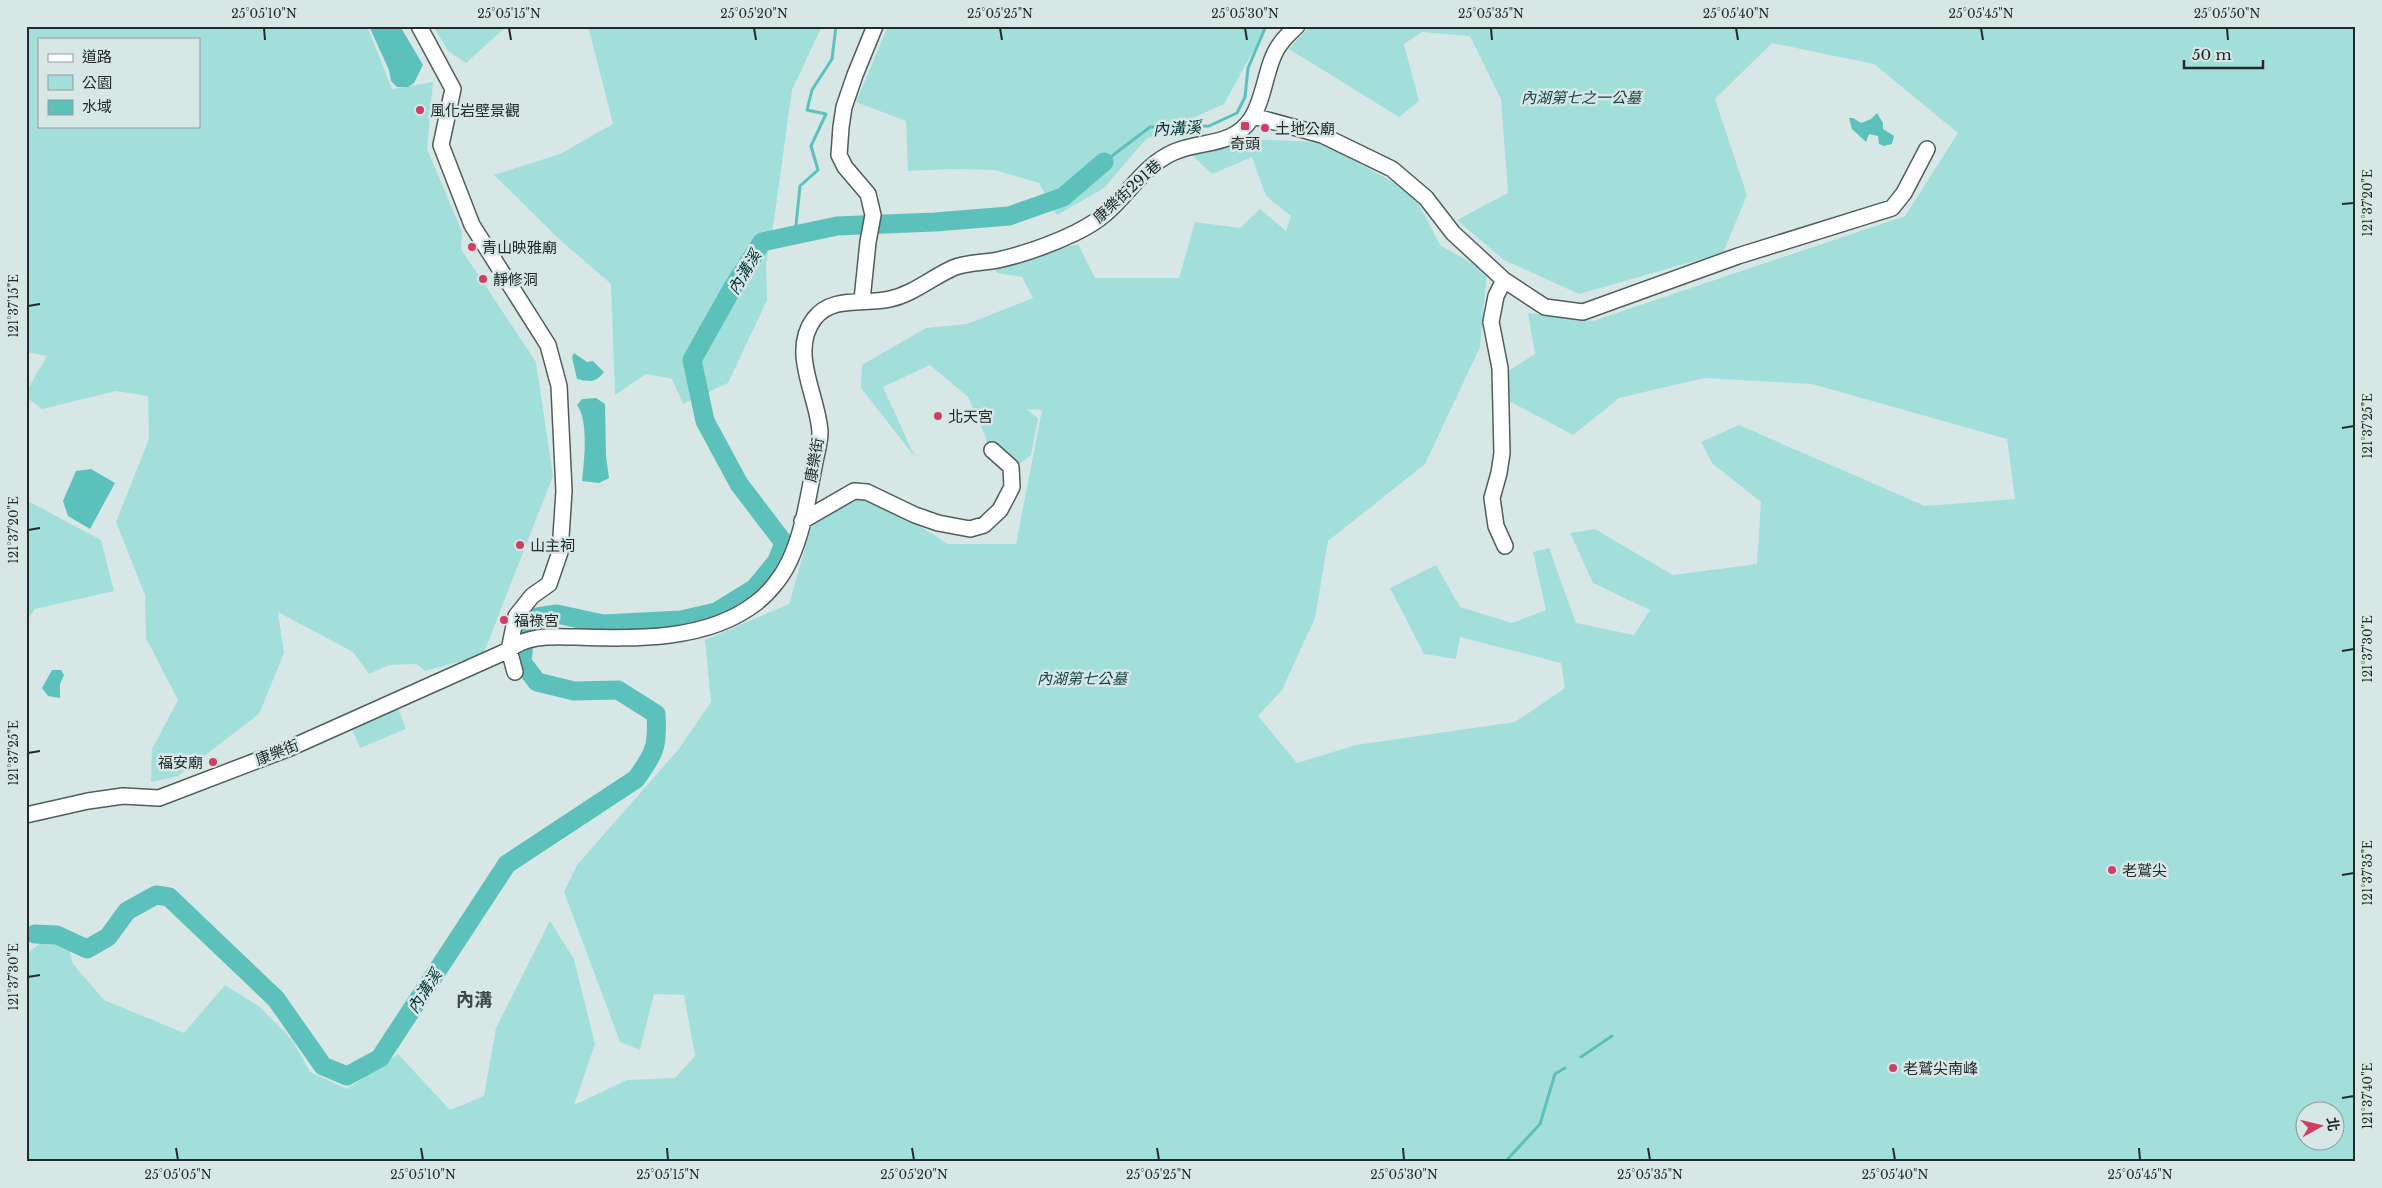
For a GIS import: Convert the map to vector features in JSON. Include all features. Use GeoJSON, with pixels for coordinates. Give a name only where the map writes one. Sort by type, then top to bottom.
{"type":"FeatureCollection","features":[{"type":"Feature","properties":{"kind":"street"},"geometry":{"type":"LineString","coordinates":[[419,26],[453,89],[441,145],[472,225],[483,246],[510,284],[548,345],[559,386],[564,491],[560,552],[549,584],[532,596],[516,616],[513,648],[515,672]]}},
{"type":"Feature","properties":{"kind":"street"},"geometry":{"type":"LineString","coordinates":[[862,300],[873,215],[868,194],[845,167],[840,155],[844,107],[875,26]]}},
{"type":"Feature","properties":{"kind":"street","name":"康樂街291巷"},"geometry":{"type":"LineString","coordinates":[[1041,247],[1076,232],[1104,216],[1150,166],[1175,151],[1238,134],[1253,116],[1279,44],[1297,26]]}},
{"type":"Feature","properties":{"kind":"street"},"geometry":{"type":"LineString","coordinates":[[1253,116],[1322,135],[1392,169],[1426,198],[1453,233],[1504,280],[1544,307],[1583,312],[1738,256],[1892,208],[1904,193],[1928,149]]}},
{"type":"Feature","properties":{"kind":"street","name":"康樂街"},"geometry":{"type":"LineString","coordinates":[[26,816],[88,801],[123,796],[159,798],[290,748],[533,640],[548,636],[680,635],[726,620],[755,604],[771,588],[788,563],[802,521],[820,436],[818,417],[811,395],[804,353],[806,332],[815,316],[836,304],[862,300],[888,300],[913,291],[955,267],[1000,259],[1041,247]]}},
{"type":"Feature","properties":{"kind":"street"},"geometry":{"type":"LineString","coordinates":[[1504,280],[1496,296],[1491,322],[1500,368],[1502,453],[1492,498],[1496,526],[1505,546]]}},
{"type":"Feature","properties":{"kind":"street"},"geometry":{"type":"LineString","coordinates":[[802,521],[854,491],[867,492],[915,515],[938,523],[970,529],[984,525],[1000,510],[1012,487],[1011,467],[992,450]]}},
{"type":"Feature","properties":{"kind":"green space"},"geometry":{"type":"Polygon","coordinates":[[[26,26],[367,26],[392,89],[433,82],[427,149],[462,232],[461,249],[536,362],[553,476],[483,655],[425,671],[417,664],[389,665],[369,674],[353,652],[278,612],[284,653],[259,714],[178,776],[151,782],[152,749],[178,700],[146,638],[145,595],[116,522],[149,439],[148,396],[116,391],[42,409],[26,397],[26,392],[47,356],[26,352],[26,26]]]}},
{"type":"Feature","properties":{"kind":"green space"},"geometry":{"type":"Polygon","coordinates":[[[433,26],[507,26],[466,63],[448,51],[433,26]]]}},
{"type":"Feature","properties":{"kind":"green space"},"geometry":{"type":"Polygon","coordinates":[[[588,26],[822,26],[792,90],[766,264],[767,300],[728,383],[683,404],[672,379],[646,374],[615,395],[611,284],[559,239],[494,175],[560,154],[613,124],[588,26]]]}},
{"type":"Feature","properties":{"kind":"green space"},"geometry":{"type":"Polygon","coordinates":[[[888,26],[1267,26],[1224,104],[1146,139],[1104,188],[1057,215],[1039,183],[995,170],[908,171],[906,121],[856,102],[888,26]]]}},
{"type":"Feature","properties":{"kind":"green space"},"geometry":{"type":"Polygon","coordinates":[[[1310,26],[2356,26],[2356,1162],[26,1162],[26,955],[45,939],[68,945],[73,964],[104,1000],[184,1033],[225,985],[260,1007],[293,1041],[310,1072],[347,1089],[398,1054],[450,1110],[484,1096],[496,1028],[550,921],[574,959],[595,1044],[574,1105],[627,1080],[675,1078],[695,1056],[684,995],[654,994],[640,1050],[620,1042],[564,892],[577,865],[678,750],[711,702],[705,640],[789,604],[813,521],[869,494],[948,544],[1016,544],[1042,410],[1026,409],[1038,418],[1031,455],[1017,466],[1002,452],[988,443],[968,397],[930,365],[883,387],[915,457],[861,388],[862,365],[926,328],[967,324],[1033,298],[1022,277],[997,273],[994,266],[1078,244],[1095,278],[1179,278],[1195,222],[1240,228],[1260,209],[1286,231],[1291,216],[1266,196],[1252,157],[1212,174],[1192,155],[1243,139],[1321,142],[1413,193],[1440,245],[1487,272],[1480,347],[1425,464],[1328,541],[1315,618],[1282,690],[1258,716],[1297,763],[1356,745],[1515,722],[1565,688],[1561,663],[1460,637],[1456,659],[1424,654],[1390,588],[1436,565],[1460,607],[1512,623],[1546,610],[1533,552],[1549,548],[1576,623],[1634,635],[1650,610],[1593,583],[1570,533],[1595,529],[1673,575],[1757,564],[1761,502],[1712,463],[1701,442],[1739,425],[1925,506],[2015,499],[2007,439],[1812,384],[1704,378],[1619,398],[1573,435],[1507,400],[1508,371],[1535,354],[1528,313],[1593,321],[1905,216],[1958,133],[1874,64],[1772,43],[1715,99],[1747,195],[1723,253],[1579,294],[1504,260],[1457,220],[1508,193],[1501,99],[1470,36],[1422,32],[1404,44],[1419,101],[1399,117],[1289,49],[1310,26]]]}},
{"type":"Feature","properties":{"kind":"green space"},"geometry":{"type":"Polygon","coordinates":[[[26,500],[101,540],[114,591],[35,609],[26,622],[26,500]]]}},
{"type":"Feature","properties":{"kind":"green space"},"geometry":{"type":"Polygon","coordinates":[[[397,706],[406,729],[360,748],[351,727],[397,706]]]}},
{"type":"Feature","properties":{"kind":"water"},"geometry":{"type":"Polygon","coordinates":[[[369,26],[400,26],[423,65],[414,83],[408,87],[397,87],[391,81],[389,70],[369,26]]]}},
{"type":"Feature","properties":{"kind":"water"},"geometry":{"type":"Polygon","coordinates":[[[1877,113],[1883,123],[1883,129],[1894,136],[1892,144],[1884,146],[1879,144],[1878,136],[1869,134],[1866,142],[1852,129],[1849,118],[1853,118],[1861,123],[1871,119],[1877,113]]]}},
{"type":"Feature","properties":{"kind":"water"},"geometry":{"type":"Polygon","coordinates":[[[574,353],[587,362],[593,361],[604,372],[592,381],[577,379],[572,357],[574,353]]]}},
{"type":"Feature","properties":{"kind":"water"},"geometry":{"type":"Polygon","coordinates":[[[596,398],[605,404],[606,456],[609,478],[599,483],[582,481],[584,431],[581,412],[577,405],[582,399],[596,398]]]}},
{"type":"Feature","properties":{"kind":"water"},"geometry":{"type":"Polygon","coordinates":[[[91,469],[115,483],[90,529],[68,516],[63,501],[76,471],[91,469]]]}},
{"type":"Feature","properties":{"kind":"water"},"geometry":{"type":"Polygon","coordinates":[[[52,670],[61,670],[64,675],[60,684],[60,698],[48,696],[42,688],[52,670]]]}},
{"type":"Feature","properties":{"kind":"waterway"},"geometry":{"type":"LineString","coordinates":[[795,235],[800,186],[818,170],[811,146],[826,114],[807,110],[812,90],[832,59],[836,26]]}},
{"type":"Feature","properties":{"kind":"waterway","name":"內溝溪"},"geometry":{"type":"LineString","coordinates":[[1104,162],[1150,127],[1209,126],[1237,113],[1245,97],[1248,68],[1266,26]]}},
{"type":"Feature","properties":{"kind":"waterway","name":"內溝溪"},"geometry":{"type":"LineString","coordinates":[[523,654],[524,631],[531,618],[557,614],[603,624],[681,620],[716,612],[755,588],[777,561],[784,543],[739,484],[705,421],[692,360],[733,287],[762,242],[837,226],[935,222],[1009,216],[1063,197],[1104,162]]}},
{"type":"Feature","properties":{"kind":"waterway","name":"內溝溪"},"geometry":{"type":"LineString","coordinates":[[35,934],[57,935],[87,949],[108,937],[127,911],[156,895],[169,897],[276,999],[323,1066],[347,1076],[380,1058],[507,864],[636,779],[654,749],[656,742],[656,714],[618,690],[574,691],[537,682],[522,662]]}},
{"type":"Feature","properties":{"kind":"waterway"},"geometry":{"type":"LineString","coordinates":[[1581,1057],[1612,1036]]}},
{"type":"Feature","properties":{"kind":"waterway"},"geometry":{"type":"LineString","coordinates":[[1505,1162],[1540,1124],[1555,1074],[1565,1068]]}},
{"type":"Feature","properties":{"kind":"place","name":"風化岩壁景觀"},"geometry":{"type":"Point","coordinates":[420,110]}},
{"type":"Feature","properties":{"kind":"place","name":"奇頭"},"geometry":{"type":"Point","coordinates":[1245,126]}},
{"type":"Feature","properties":{"kind":"place","name":"土地公廟"},"geometry":{"type":"Point","coordinates":[1265,128]}},
{"type":"Feature","properties":{"kind":"place","name":"青山映雅廟"},"geometry":{"type":"Point","coordinates":[472,247]}},
{"type":"Feature","properties":{"kind":"place","name":"靜修洞"},"geometry":{"type":"Point","coordinates":[483,279]}},
{"type":"Feature","properties":{"kind":"place","name":"北天宮"},"geometry":{"type":"Point","coordinates":[938,416]}},
{"type":"Feature","properties":{"kind":"place","name":"山主祠"},"geometry":{"type":"Point","coordinates":[520,545]}},
{"type":"Feature","properties":{"kind":"place","name":"福祿宮"},"geometry":{"type":"Point","coordinates":[504,620]}},
{"type":"Feature","properties":{"kind":"place","name":"福安廟"},"geometry":{"type":"Point","coordinates":[213,762]}},
{"type":"Feature","properties":{"kind":"place","name":"老鷲尖"},"geometry":{"type":"Point","coordinates":[2112,870]}},
{"type":"Feature","properties":{"kind":"place","name":"老鷲尖南峰"},"geometry":{"type":"Point","coordinates":[1893,1068]}},
{"type":"Feature","properties":{"kind":"district","name":"內溝"},"geometry":{"type":"Point","coordinates":[474,1000]}},
{"type":"Feature","properties":{"kind":"park label","name":"內湖第七之一公墓"},"geometry":{"type":"Point","coordinates":[1581,97]}},
{"type":"Feature","properties":{"kind":"park label","name":"內湖第七公墓"},"geometry":{"type":"Point","coordinates":[1082,678]}}]}
